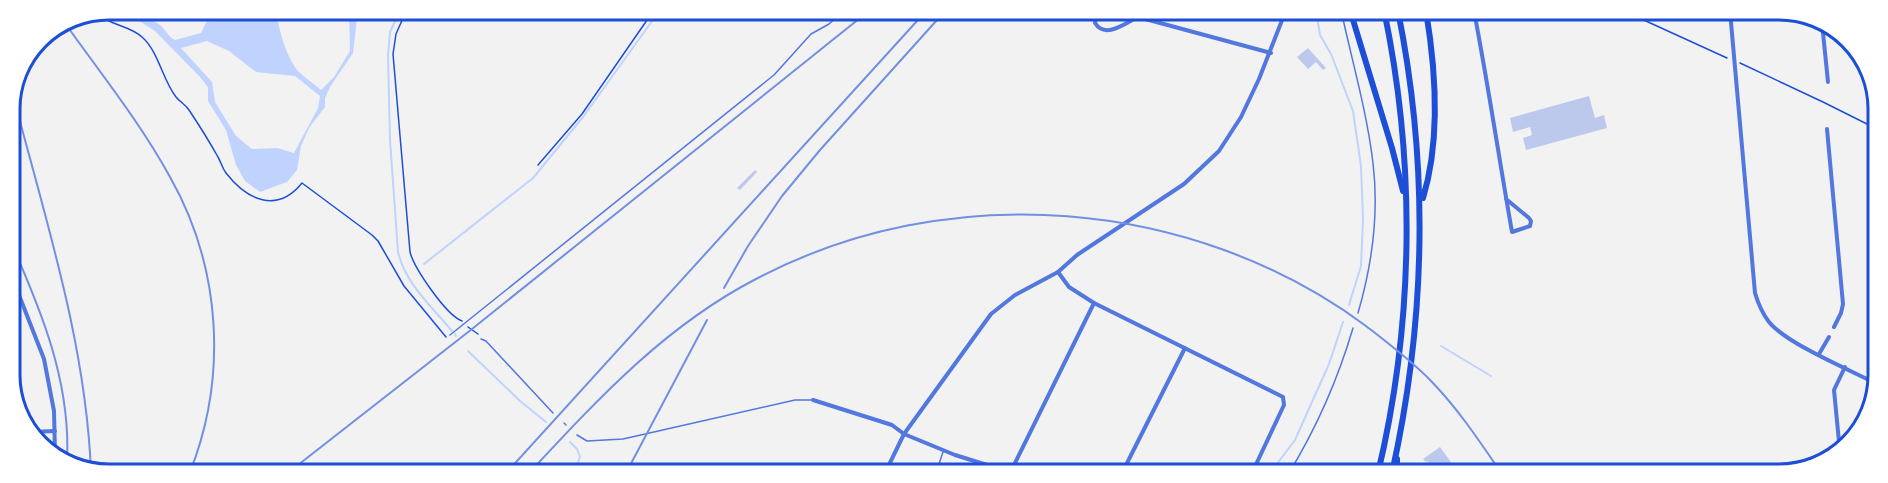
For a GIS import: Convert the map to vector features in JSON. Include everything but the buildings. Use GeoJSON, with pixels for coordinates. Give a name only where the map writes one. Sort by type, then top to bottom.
{"type":"FeatureCollection","features":[{"type":"Feature","properties":{"kind":"highway"},"geometry":{"type":"LineString","coordinates":[[1353,20],[1392,148],[1406,203]]}},
{"type":"Feature","properties":{"kind":"highway"},"geometry":{"type":"LineString","coordinates":[[1380,463],[1391,417],[1402,329],[1406,252],[1406,203],[1401,124],[1386,20]]}},
{"type":"Feature","properties":{"kind":"highway"},"geometry":{"type":"LineString","coordinates":[[1394,463],[1416,328],[1420,204],[1416,123],[1400,20]]}},
{"type":"Feature","properties":{"kind":"highway"},"geometry":{"type":"LineString","coordinates":[[1420,204],[1429,176],[1434,111],[1427,20]]}},
{"type":"Feature","properties":{"kind":"highway"},"geometry":{"type":"LineString","coordinates":[[1397,449],[1397,463]]}},
{"type":"Feature","properties":{"kind":"street"},"geometry":{"type":"LineString","coordinates":[[1094,20],[1101,30],[1111,30],[1131,20]]}},
{"type":"Feature","properties":{"kind":"street"},"geometry":{"type":"LineString","coordinates":[[1148,20],[1271,53]]}},
{"type":"Feature","properties":{"kind":"street"},"geometry":{"type":"LineString","coordinates":[[890,464],[904,434],[991,314],[1015,295],[1058,272],[1077,255],[1184,184],[1200,170],[1229,137],[1245,108],[1271,53],[1283,20]]}},
{"type":"Feature","properties":{"kind":"street"},"geometry":{"type":"LineString","coordinates":[[1476,20],[1506,199],[1512,232],[1527,229],[1530,226],[1529,218],[1506,199]]}},
{"type":"Feature","properties":{"kind":"street"},"geometry":{"type":"LineString","coordinates":[[1731,20],[1755,293],[1762,312],[1781,334],[1868,379]]}},
{"type":"Feature","properties":{"kind":"street"},"geometry":{"type":"LineString","coordinates":[[1823,30],[1828,82]]}},
{"type":"Feature","properties":{"kind":"street"},"geometry":{"type":"LineString","coordinates":[[1827,129],[1843,304],[1834,327]]}},
{"type":"Feature","properties":{"kind":"street"},"geometry":{"type":"LineString","coordinates":[[1058,272],[1069,287],[1094,303],[1282,396],[1284,405],[1257,463]]}},
{"type":"Feature","properties":{"kind":"street"},"geometry":{"type":"LineString","coordinates":[[20,298],[44,359],[51,390],[55,446]]}},
{"type":"Feature","properties":{"kind":"street"},"geometry":{"type":"LineString","coordinates":[[1015,463],[1094,303]]}},
{"type":"Feature","properties":{"kind":"street"},"geometry":{"type":"LineString","coordinates":[[1820,354],[1828,337]]}},
{"type":"Feature","properties":{"kind":"street"},"geometry":{"type":"LineString","coordinates":[[1127,463],[1185,348]]}},
{"type":"Feature","properties":{"kind":"street"},"geometry":{"type":"LineString","coordinates":[[1839,440],[1834,390],[1845,367]]}},
{"type":"Feature","properties":{"kind":"street"},"geometry":{"type":"LineString","coordinates":[[813,400],[892,425],[904,434],[944,451],[983,463]]}},
{"type":"Feature","properties":{"kind":"street"},"geometry":{"type":"LineString","coordinates":[[41,432],[55,431]]}},
{"type":"Feature","properties":{"kind":"lane"},"geometry":{"type":"LineString","coordinates":[[450,335],[774,75],[811,34],[833,20]]}},
{"type":"Feature","properties":{"kind":"lane"},"geometry":{"type":"LineString","coordinates":[[1343,20],[1364,107],[1374,166],[1373,241],[1370,266],[1358,313]]}},
{"type":"Feature","properties":{"kind":"lane"},"geometry":{"type":"LineString","coordinates":[[1294,463],[1319,420],[1342,365],[1353,328]]}},
{"type":"Feature","properties":{"kind":"lane"},"geometry":{"type":"LineString","coordinates":[[481,339],[487,342],[553,413]]}},
{"type":"Feature","properties":{"kind":"lane"},"geometry":{"type":"LineString","coordinates":[[577,435],[587,441],[622,439],[795,400],[813,400]]}},
{"type":"Feature","properties":{"kind":"lane"},"geometry":{"type":"LineString","coordinates":[[939,464],[944,451]]}},
{"type":"Feature","properties":{"kind":"path"},"geometry":{"type":"LineString","coordinates":[[105,20],[132,30],[142,37],[176,97],[187,106],[228,176],[245,191],[264,201],[286,199],[302,183],[354,219],[378,241],[404,286],[446,338]]}},
{"type":"Feature","properties":{"kind":"path"},"geometry":{"type":"LineString","coordinates":[[402,20],[396,34],[393,54],[397,75],[410,252],[421,276],[452,314],[458,320],[466,322]]}},
{"type":"Feature","properties":{"kind":"path"},"geometry":{"type":"LineString","coordinates":[[538,165],[582,114],[647,20]]}},
{"type":"Feature","properties":{"kind":"path"},"geometry":{"type":"LineString","coordinates":[[1644,20],[1868,124]]}},
{"type":"Feature","properties":{"kind":"path"},"geometry":{"type":"LineString","coordinates":[[471,327],[476,334]]}},
{"type":"Feature","properties":{"kind":"water"},"geometry":{"type":"Polygon","coordinates":[[[138,20],[152,20],[175,40],[201,33],[207,20],[278,20],[294,66],[321,90],[334,77],[350,51],[349,20],[357,20],[353,53],[330,87],[325,98],[325,107],[309,128],[301,146],[297,170],[287,182],[260,192],[245,181],[236,165],[226,130],[208,101],[208,87],[155,31],[138,20]],[[207,41],[181,48],[212,82],[215,102],[236,136],[252,149],[277,148],[294,153],[318,108],[320,96],[295,76],[256,72],[229,51],[207,41]]]}},
{"type":"Feature","properties":{"kind":"waterway"},"geometry":{"type":"LineString","coordinates":[[396,20],[390,32],[388,56],[390,140],[398,252],[413,284],[452,331]]}},
{"type":"Feature","properties":{"kind":"waterway"},"geometry":{"type":"LineString","coordinates":[[424,264],[533,178],[583,117],[653,20]]}},
{"type":"Feature","properties":{"kind":"waterway"},"geometry":{"type":"LineString","coordinates":[[1318,20],[1320,35],[1331,54],[1353,111],[1361,166],[1363,219],[1361,266],[1349,305]]}},
{"type":"Feature","properties":{"kind":"waterway"},"geometry":{"type":"LineString","coordinates":[[1277,463],[1295,440],[1329,364],[1343,322]]}},
{"type":"Feature","properties":{"kind":"waterway"},"geometry":{"type":"LineString","coordinates":[[1441,346],[1491,376]]}},
{"type":"Feature","properties":{"kind":"waterway"},"geometry":{"type":"LineString","coordinates":[[468,351],[520,401],[546,422]]}},
{"type":"Feature","properties":{"kind":"waterway"},"geometry":{"type":"LineString","coordinates":[[570,442],[577,449],[580,457],[577,464]]}},
{"type":"Feature","properties":{"kind":"railway"},"geometry":{"type":"LineString","coordinates":[[299,464],[472,329],[858,20]]}},
{"type":"Feature","properties":{"kind":"railway"},"geometry":{"type":"LineString","coordinates":[[514,464],[918,20]]}},
{"type":"Feature","properties":{"kind":"railway"},"geometry":{"type":"LineString","coordinates":[[724,288],[748,246],[782,196],[820,150],[937,20]]}},
{"type":"Feature","properties":{"kind":"railway"},"geometry":{"type":"LineString","coordinates":[[69,29],[159,157],[187,212],[200,248],[209,285],[214,360],[210,398],[193,464]]}},
{"type":"Feature","properties":{"kind":"railway"},"geometry":{"type":"LineString","coordinates":[[20,121],[73,328],[88,424],[90,462]]}},
{"type":"Feature","properties":{"kind":"railway"},"geometry":{"type":"LineString","coordinates":[[538,464],[607,391],[662,341],[723,298],[756,279],[830,247],[907,226],[987,215],[1067,216],[1147,228],[1224,250],[1298,283],[1366,326],[1416,367],[1451,404],[1494,463]]}},
{"type":"Feature","properties":{"kind":"railway"},"geometry":{"type":"LineString","coordinates":[[20,263],[43,320],[59,375],[67,431],[67,454]]}},
{"type":"Feature","properties":{"kind":"railway"},"geometry":{"type":"LineString","coordinates":[[631,464],[707,320]]}}]}
